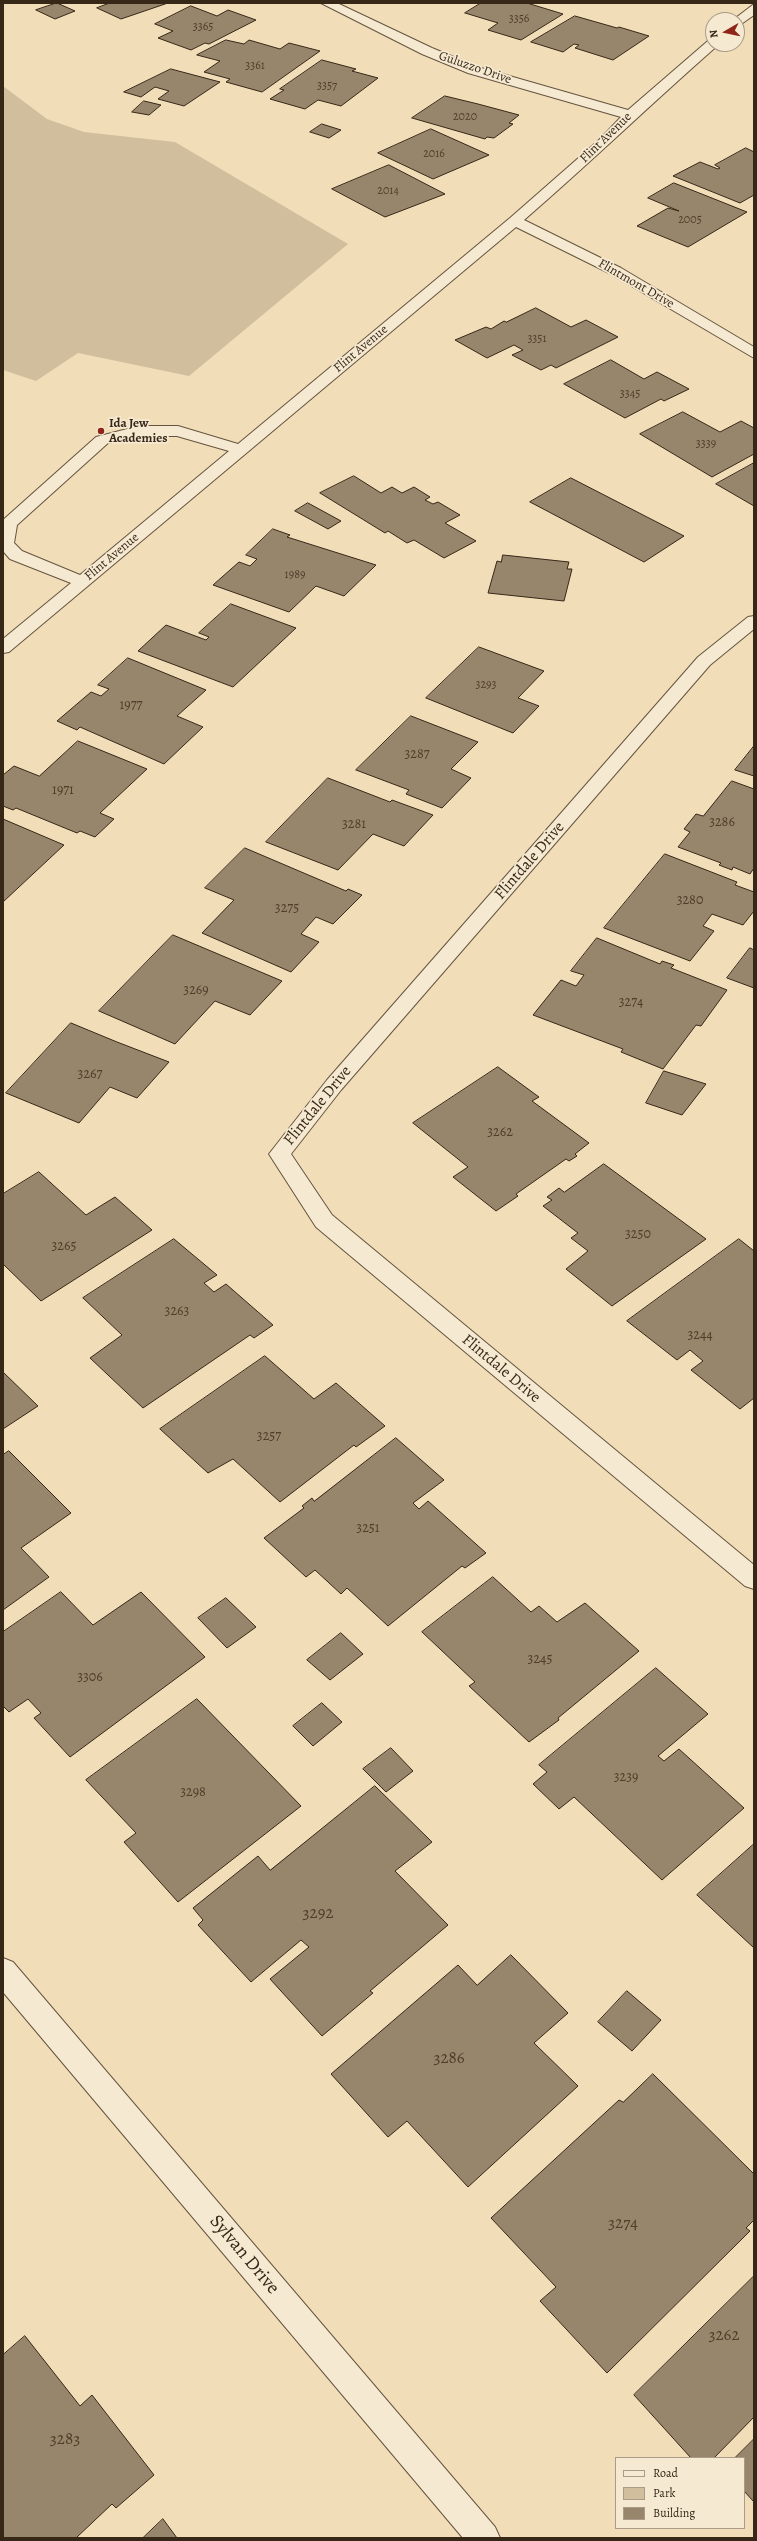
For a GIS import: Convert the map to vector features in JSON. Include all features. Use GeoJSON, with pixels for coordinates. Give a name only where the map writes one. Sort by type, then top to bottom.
{"type":"FeatureCollection","features":[{"type":"Feature","properties":{"kind":"street","name":"Guluzzo Drive"},"geometry":{"type":"LineString","coordinates":[[327,3],[427,51],[474,70],[630,115]]}},
{"type":"Feature","properties":{"kind":"street"},"geometry":{"type":"LineString","coordinates":[[745,16],[754,8]]}},
{"type":"Feature","properties":{"kind":"street","name":"Flint Avenue"},"geometry":{"type":"LineString","coordinates":[[3,648],[515,221],[604,143],[630,115],[705,50]]}},
{"type":"Feature","properties":{"kind":"street","name":"Flintmont Drive"},"geometry":{"type":"LineString","coordinates":[[515,221],[616,271],[754,353]]}},
{"type":"Feature","properties":{"kind":"street"},"geometry":{"type":"LineString","coordinates":[[83,582],[16,555],[6,544],[9,523],[102,440],[139,431],[178,431],[241,450]]}},
{"type":"Feature","properties":{"kind":"street","name":"Flintdale Drive"},"geometry":{"type":"LineString","coordinates":[[754,621],[704,661],[334,1085],[280,1154],[324,1221],[754,1579]]}},
{"type":"Feature","properties":{"kind":"street","name":"Sylvan Drive"},"geometry":{"type":"LineString","coordinates":[[3,1971],[484,2538]]}},
{"type":"Feature","properties":{"kind":"green space","name":"Ida Jew Academies"},"geometry":{"type":"Polygon","coordinates":[[[3,86],[47,119],[84,132],[175,142],[348,244],[189,376],[78,353],[36,381],[3,370],[3,86]]]}},
{"type":"Feature","properties":{"kind":"building"},"geometry":{"type":"Polygon","coordinates":[[[57,3],[75,11],[55,19],[36,10],[57,3]]]}},
{"type":"Feature","properties":{"kind":"building"},"geometry":{"type":"Polygon","coordinates":[[[110,3],[168,3],[121,19],[97,8],[110,3]]]}},
{"type":"Feature","properties":{"kind":"building"},"geometry":{"type":"Polygon","coordinates":[[[481,3],[527,3],[563,14],[521,40],[488,30],[498,23],[465,13],[481,3]]]}},
{"type":"Feature","properties":{"kind":"building"},"geometry":{"type":"Polygon","coordinates":[[[191,6],[217,16],[228,10],[256,20],[209,44],[205,43],[191,50],[158,38],[173,31],[155,24],[191,6]]]}},
{"type":"Feature","properties":{"kind":"building"},"geometry":{"type":"Polygon","coordinates":[[[575,16],[649,36],[613,60],[575,48],[579,45],[574,44],[563,52],[531,42],[575,16]]]}},
{"type":"Feature","properties":{"kind":"building"},"geometry":{"type":"Polygon","coordinates":[[[226,40],[244,44],[249,40],[280,49],[289,43],[320,51],[262,92],[226,82],[230,79],[204,72],[220,61],[197,55],[226,40]]]}},
{"type":"Feature","properties":{"kind":"building"},"geometry":{"type":"Polygon","coordinates":[[[322,60],[356,69],[352,71],[378,78],[341,106],[318,100],[305,109],[270,99],[284,90],[280,89],[322,60]]]}},
{"type":"Feature","properties":{"kind":"building"},"geometry":{"type":"Polygon","coordinates":[[[171,69],[220,82],[184,106],[158,99],[169,91],[155,87],[141,97],[124,92],[171,69]]]}},
{"type":"Feature","properties":{"kind":"building"},"geometry":{"type":"Polygon","coordinates":[[[445,96],[519,115],[509,123],[513,124],[494,138],[487,137],[485,139],[412,118],[445,96]]]}},
{"type":"Feature","properties":{"kind":"building"},"geometry":{"type":"Polygon","coordinates":[[[144,101],[161,105],[149,115],[132,112],[144,101]]]}},
{"type":"Feature","properties":{"kind":"building"},"geometry":{"type":"Polygon","coordinates":[[[322,124],[341,130],[329,138],[310,132],[322,124]]]}},
{"type":"Feature","properties":{"kind":"building"},"geometry":{"type":"Polygon","coordinates":[[[431,129],[489,155],[433,179],[378,153],[431,129]]]}},
{"type":"Feature","properties":{"kind":"building"},"geometry":{"type":"Polygon","coordinates":[[[746,148],[754,152],[754,195],[740,203],[673,176],[700,162],[718,169],[720,168],[715,165],[746,148]]]}},
{"type":"Feature","properties":{"kind":"building"},"geometry":{"type":"Polygon","coordinates":[[[389,165],[445,194],[385,217],[332,189],[389,165]]]}},
{"type":"Feature","properties":{"kind":"building"},"geometry":{"type":"Polygon","coordinates":[[[674,183],[747,212],[688,247],[637,226],[668,208],[679,211],[648,198],[674,183]]]}},
{"type":"Feature","properties":{"kind":"building"},"geometry":{"type":"Polygon","coordinates":[[[536,308],[571,327],[586,320],[618,337],[556,368],[551,365],[541,370],[512,355],[523,350],[514,345],[487,358],[455,340],[486,327],[491,329],[504,321],[506,322],[536,308]]]}},
{"type":"Feature","properties":{"kind":"building"},"geometry":{"type":"Polygon","coordinates":[[[611,360],[644,379],[657,372],[689,389],[664,401],[661,399],[625,418],[564,384],[611,360]]]}},
{"type":"Feature","properties":{"kind":"building"},"geometry":{"type":"Polygon","coordinates":[[[683,412],[720,432],[741,421],[754,428],[754,454],[712,477],[640,434],[683,412]]]}},
{"type":"Feature","properties":{"kind":"building"},"geometry":{"type":"Polygon","coordinates":[[[754,463],[754,506],[716,484],[754,463]]]}},
{"type":"Feature","properties":{"kind":"building"},"geometry":{"type":"Polygon","coordinates":[[[354,476],[381,493],[392,487],[402,493],[414,487],[430,497],[425,500],[433,504],[438,502],[460,515],[445,523],[476,541],[444,558],[414,540],[407,543],[388,531],[385,533],[320,493],[354,476]]]}},
{"type":"Feature","properties":{"kind":"building"},"geometry":{"type":"Polygon","coordinates":[[[571,478],[684,536],[644,562],[530,502],[571,478]]]}},
{"type":"Feature","properties":{"kind":"building"},"geometry":{"type":"Polygon","coordinates":[[[308,503],[341,521],[328,529],[295,511],[308,503]]]}},
{"type":"Feature","properties":{"kind":"building"},"geometry":{"type":"Polygon","coordinates":[[[273,529],[290,535],[287,537],[376,565],[344,596],[316,586],[289,612],[213,585],[239,562],[250,566],[257,559],[246,555],[273,529]]]}},
{"type":"Feature","properties":{"kind":"building"},"geometry":{"type":"Polygon","coordinates":[[[503,555],[569,562],[567,569],[572,569],[564,601],[488,593],[497,561],[501,562],[503,555]]]}},
{"type":"Feature","properties":{"kind":"building"},"geometry":{"type":"Polygon","coordinates":[[[231,604],[296,628],[233,687],[138,651],[166,625],[206,640],[209,637],[199,633],[231,604]]]}},
{"type":"Feature","properties":{"kind":"building"},"geometry":{"type":"Polygon","coordinates":[[[479,647],[544,671],[518,698],[539,706],[513,733],[426,698],[479,647]]]}},
{"type":"Feature","properties":{"kind":"building"},"geometry":{"type":"Polygon","coordinates":[[[128,658],[206,690],[177,716],[203,727],[164,764],[80,727],[77,730],[57,721],[91,692],[101,696],[109,689],[98,685],[128,658]]]}},
{"type":"Feature","properties":{"kind":"building"},"geometry":{"type":"Polygon","coordinates":[[[411,716],[478,742],[451,769],[471,778],[442,808],[406,794],[409,790],[356,770],[411,716]]]}},
{"type":"Feature","properties":{"kind":"building"},"geometry":{"type":"Polygon","coordinates":[[[78,741],[147,769],[100,813],[114,819],[95,837],[80,831],[77,833],[16,808],[13,810],[3,806],[3,775],[14,766],[39,776],[78,741]]]}},
{"type":"Feature","properties":{"kind":"building"},"geometry":{"type":"Polygon","coordinates":[[[754,746],[754,776],[735,770],[754,746]]]}},
{"type":"Feature","properties":{"kind":"building"},"geometry":{"type":"Polygon","coordinates":[[[328,778],[390,802],[392,800],[433,815],[404,846],[373,834],[338,870],[266,842],[328,778]]]}},
{"type":"Feature","properties":{"kind":"building"},"geometry":{"type":"Polygon","coordinates":[[[732,781],[754,789],[754,868],[750,874],[733,867],[732,870],[719,865],[721,863],[678,847],[690,832],[684,829],[696,814],[703,816],[732,781]]]}},
{"type":"Feature","properties":{"kind":"building"},"geometry":{"type":"Polygon","coordinates":[[[3,819],[64,845],[3,902],[3,819]]]}},
{"type":"Feature","properties":{"kind":"building"},"geometry":{"type":"Polygon","coordinates":[[[245,848],[346,891],[348,889],[362,895],[333,924],[316,917],[301,934],[319,942],[291,972],[202,933],[234,900],[205,888],[245,848]]]}},
{"type":"Feature","properties":{"kind":"building"},"geometry":{"type":"Polygon","coordinates":[[[665,854],[737,882],[735,885],[754,892],[754,911],[743,925],[712,914],[703,926],[714,931],[690,961],[604,928],[665,854]]]}},
{"type":"Feature","properties":{"kind":"building"},"geometry":{"type":"Polygon","coordinates":[[[173,935],[282,981],[250,1015],[215,1001],[175,1044],[99,1011],[173,935]]]}},
{"type":"Feature","properties":{"kind":"building"},"geometry":{"type":"Polygon","coordinates":[[[597,938],[660,964],[662,961],[674,965],[671,968],[727,990],[701,1026],[696,1025],[663,1069],[621,1052],[623,1049],[533,1015],[561,980],[576,986],[584,975],[571,971],[597,938]]]}},
{"type":"Feature","properties":{"kind":"building"},"geometry":{"type":"Polygon","coordinates":[[[750,948],[754,950],[754,988],[727,978],[750,948]]]}},
{"type":"Feature","properties":{"kind":"building"},"geometry":{"type":"Polygon","coordinates":[[[71,1023],[169,1062],[137,1098],[110,1087],[79,1123],[6,1093],[71,1023]]]}},
{"type":"Feature","properties":{"kind":"building"},"geometry":{"type":"Polygon","coordinates":[[[498,1067],[539,1097],[532,1101],[589,1143],[575,1154],[577,1156],[569,1161],[566,1159],[516,1194],[518,1196],[496,1211],[453,1177],[468,1167],[413,1123],[498,1067]]]}},
{"type":"Feature","properties":{"kind":"building"},"geometry":{"type":"Polygon","coordinates":[[[664,1071],[706,1084],[682,1115],[646,1103],[664,1071]]]}},
{"type":"Feature","properties":{"kind":"building"},"geometry":{"type":"Polygon","coordinates":[[[604,1164],[706,1239],[612,1306],[566,1269],[588,1251],[571,1238],[578,1233],[543,1206],[552,1200],[547,1197],[559,1188],[564,1192],[604,1164]]]}},
{"type":"Feature","properties":{"kind":"building"},"geometry":{"type":"Polygon","coordinates":[[[39,1172],[86,1215],[115,1197],[152,1230],[41,1301],[3,1264],[3,1194],[39,1172]]]}},
{"type":"Feature","properties":{"kind":"building"},"geometry":{"type":"Polygon","coordinates":[[[174,1239],[217,1275],[204,1283],[214,1292],[226,1284],[273,1325],[254,1338],[250,1335],[143,1408],[90,1358],[122,1335],[83,1298],[174,1239]]]}},
{"type":"Feature","properties":{"kind":"building"},"geometry":{"type":"Polygon","coordinates":[[[739,1239],[754,1251],[754,1398],[740,1409],[691,1370],[703,1361],[690,1350],[677,1360],[627,1321],[739,1239]]]}},
{"type":"Feature","properties":{"kind":"building"},"geometry":{"type":"Polygon","coordinates":[[[265,1356],[314,1399],[336,1383],[385,1426],[356,1447],[354,1445],[280,1502],[233,1459],[208,1473],[160,1429],[265,1356]]]}},
{"type":"Feature","properties":{"kind":"building"},"geometry":{"type":"Polygon","coordinates":[[[3,1372],[38,1406],[3,1429],[3,1372]]]}},
{"type":"Feature","properties":{"kind":"building"},"geometry":{"type":"Polygon","coordinates":[[[396,1438],[444,1480],[413,1503],[419,1509],[428,1501],[486,1553],[465,1568],[462,1566],[388,1626],[347,1588],[341,1594],[315,1570],[306,1577],[264,1538],[304,1508],[302,1506],[312,1498],[314,1501],[396,1438]]]}},
{"type":"Feature","properties":{"kind":"building"},"geometry":{"type":"Polygon","coordinates":[[[9,1451],[71,1513],[21,1548],[49,1577],[3,1610],[3,1455],[9,1451]]]}},
{"type":"Feature","properties":{"kind":"building"},"geometry":{"type":"Polygon","coordinates":[[[493,1577],[531,1612],[539,1606],[557,1622],[585,1603],[639,1651],[558,1718],[559,1720],[529,1742],[469,1686],[475,1682],[422,1632],[493,1577]]]}},
{"type":"Feature","properties":{"kind":"building"},"geometry":{"type":"Polygon","coordinates":[[[61,1592],[93,1625],[141,1592],[205,1657],[70,1757],[34,1718],[41,1713],[28,1699],[9,1712],[3,1706],[3,1632],[61,1592]]]}},
{"type":"Feature","properties":{"kind":"building"},"geometry":{"type":"Polygon","coordinates":[[[226,1598],[256,1627],[227,1648],[198,1618],[226,1598]]]}},
{"type":"Feature","properties":{"kind":"building"},"geometry":{"type":"Polygon","coordinates":[[[341,1633],[363,1654],[330,1680],[307,1660],[341,1633]]]}},
{"type":"Feature","properties":{"kind":"building"},"geometry":{"type":"Polygon","coordinates":[[[656,1668],[708,1714],[658,1756],[664,1761],[679,1749],[744,1808],[662,1880],[574,1797],[559,1809],[533,1784],[547,1772],[539,1765],[656,1668]]]}},
{"type":"Feature","properties":{"kind":"building"},"geometry":{"type":"Polygon","coordinates":[[[197,1699],[301,1806],[178,1902],[124,1842],[136,1833],[86,1780],[197,1699]]]}},
{"type":"Feature","properties":{"kind":"building"},"geometry":{"type":"Polygon","coordinates":[[[322,1703],[342,1722],[313,1746],[293,1726],[322,1703]]]}},
{"type":"Feature","properties":{"kind":"building"},"geometry":{"type":"Polygon","coordinates":[[[391,1748],[413,1771],[386,1792],[363,1769],[391,1748]]]}},
{"type":"Feature","properties":{"kind":"building"},"geometry":{"type":"Polygon","coordinates":[[[375,1786],[432,1842],[395,1871],[448,1925],[370,1991],[373,1993],[322,2036],[270,1979],[309,1947],[301,1940],[251,1982],[198,1925],[203,1920],[193,1908],[258,1856],[270,1870],[375,1786]]]}},
{"type":"Feature","properties":{"kind":"building"},"geometry":{"type":"Polygon","coordinates":[[[754,1844],[754,1948],[697,1895],[754,1844]]]}},
{"type":"Feature","properties":{"kind":"building"},"geometry":{"type":"Polygon","coordinates":[[[511,1955],[568,2013],[534,2043],[578,2086],[468,2187],[407,2121],[388,2137],[331,2074],[458,1965],[477,1985],[511,1955]]]}},
{"type":"Feature","properties":{"kind":"building"},"geometry":{"type":"Polygon","coordinates":[[[627,1991],[661,2020],[632,2051],[598,2022],[627,1991]]]}},
{"type":"Feature","properties":{"kind":"building"},"geometry":{"type":"Polygon","coordinates":[[[653,2074],[754,2174],[754,2220],[746,2228],[750,2231],[607,2373],[540,2301],[556,2287],[491,2218],[619,2100],[623,2102],[653,2074]]]}},
{"type":"Feature","properties":{"kind":"building"},"geometry":{"type":"Polygon","coordinates":[[[754,2276],[754,2417],[715,2457],[690,2457],[634,2395],[754,2276]]]}},
{"type":"Feature","properties":{"kind":"building"},"geometry":{"type":"Polygon","coordinates":[[[25,2336],[80,2406],[92,2395],[154,2475],[116,2508],[112,2504],[76,2538],[3,2538],[3,2355],[25,2336]]]}},
{"type":"Feature","properties":{"kind":"building"},"geometry":{"type":"Polygon","coordinates":[[[754,2439],[754,2502],[745,2492],[745,2457],[736,2457],[754,2439]]]}},
{"type":"Feature","properties":{"kind":"building"},"geometry":{"type":"Polygon","coordinates":[[[163,2519],[177,2538],[143,2538],[163,2519]]]}},
{"type":"Feature","properties":{"kind":"place","name":"Ida Jew Academies"},"geometry":{"type":"Point","coordinates":[101,431]}}]}
